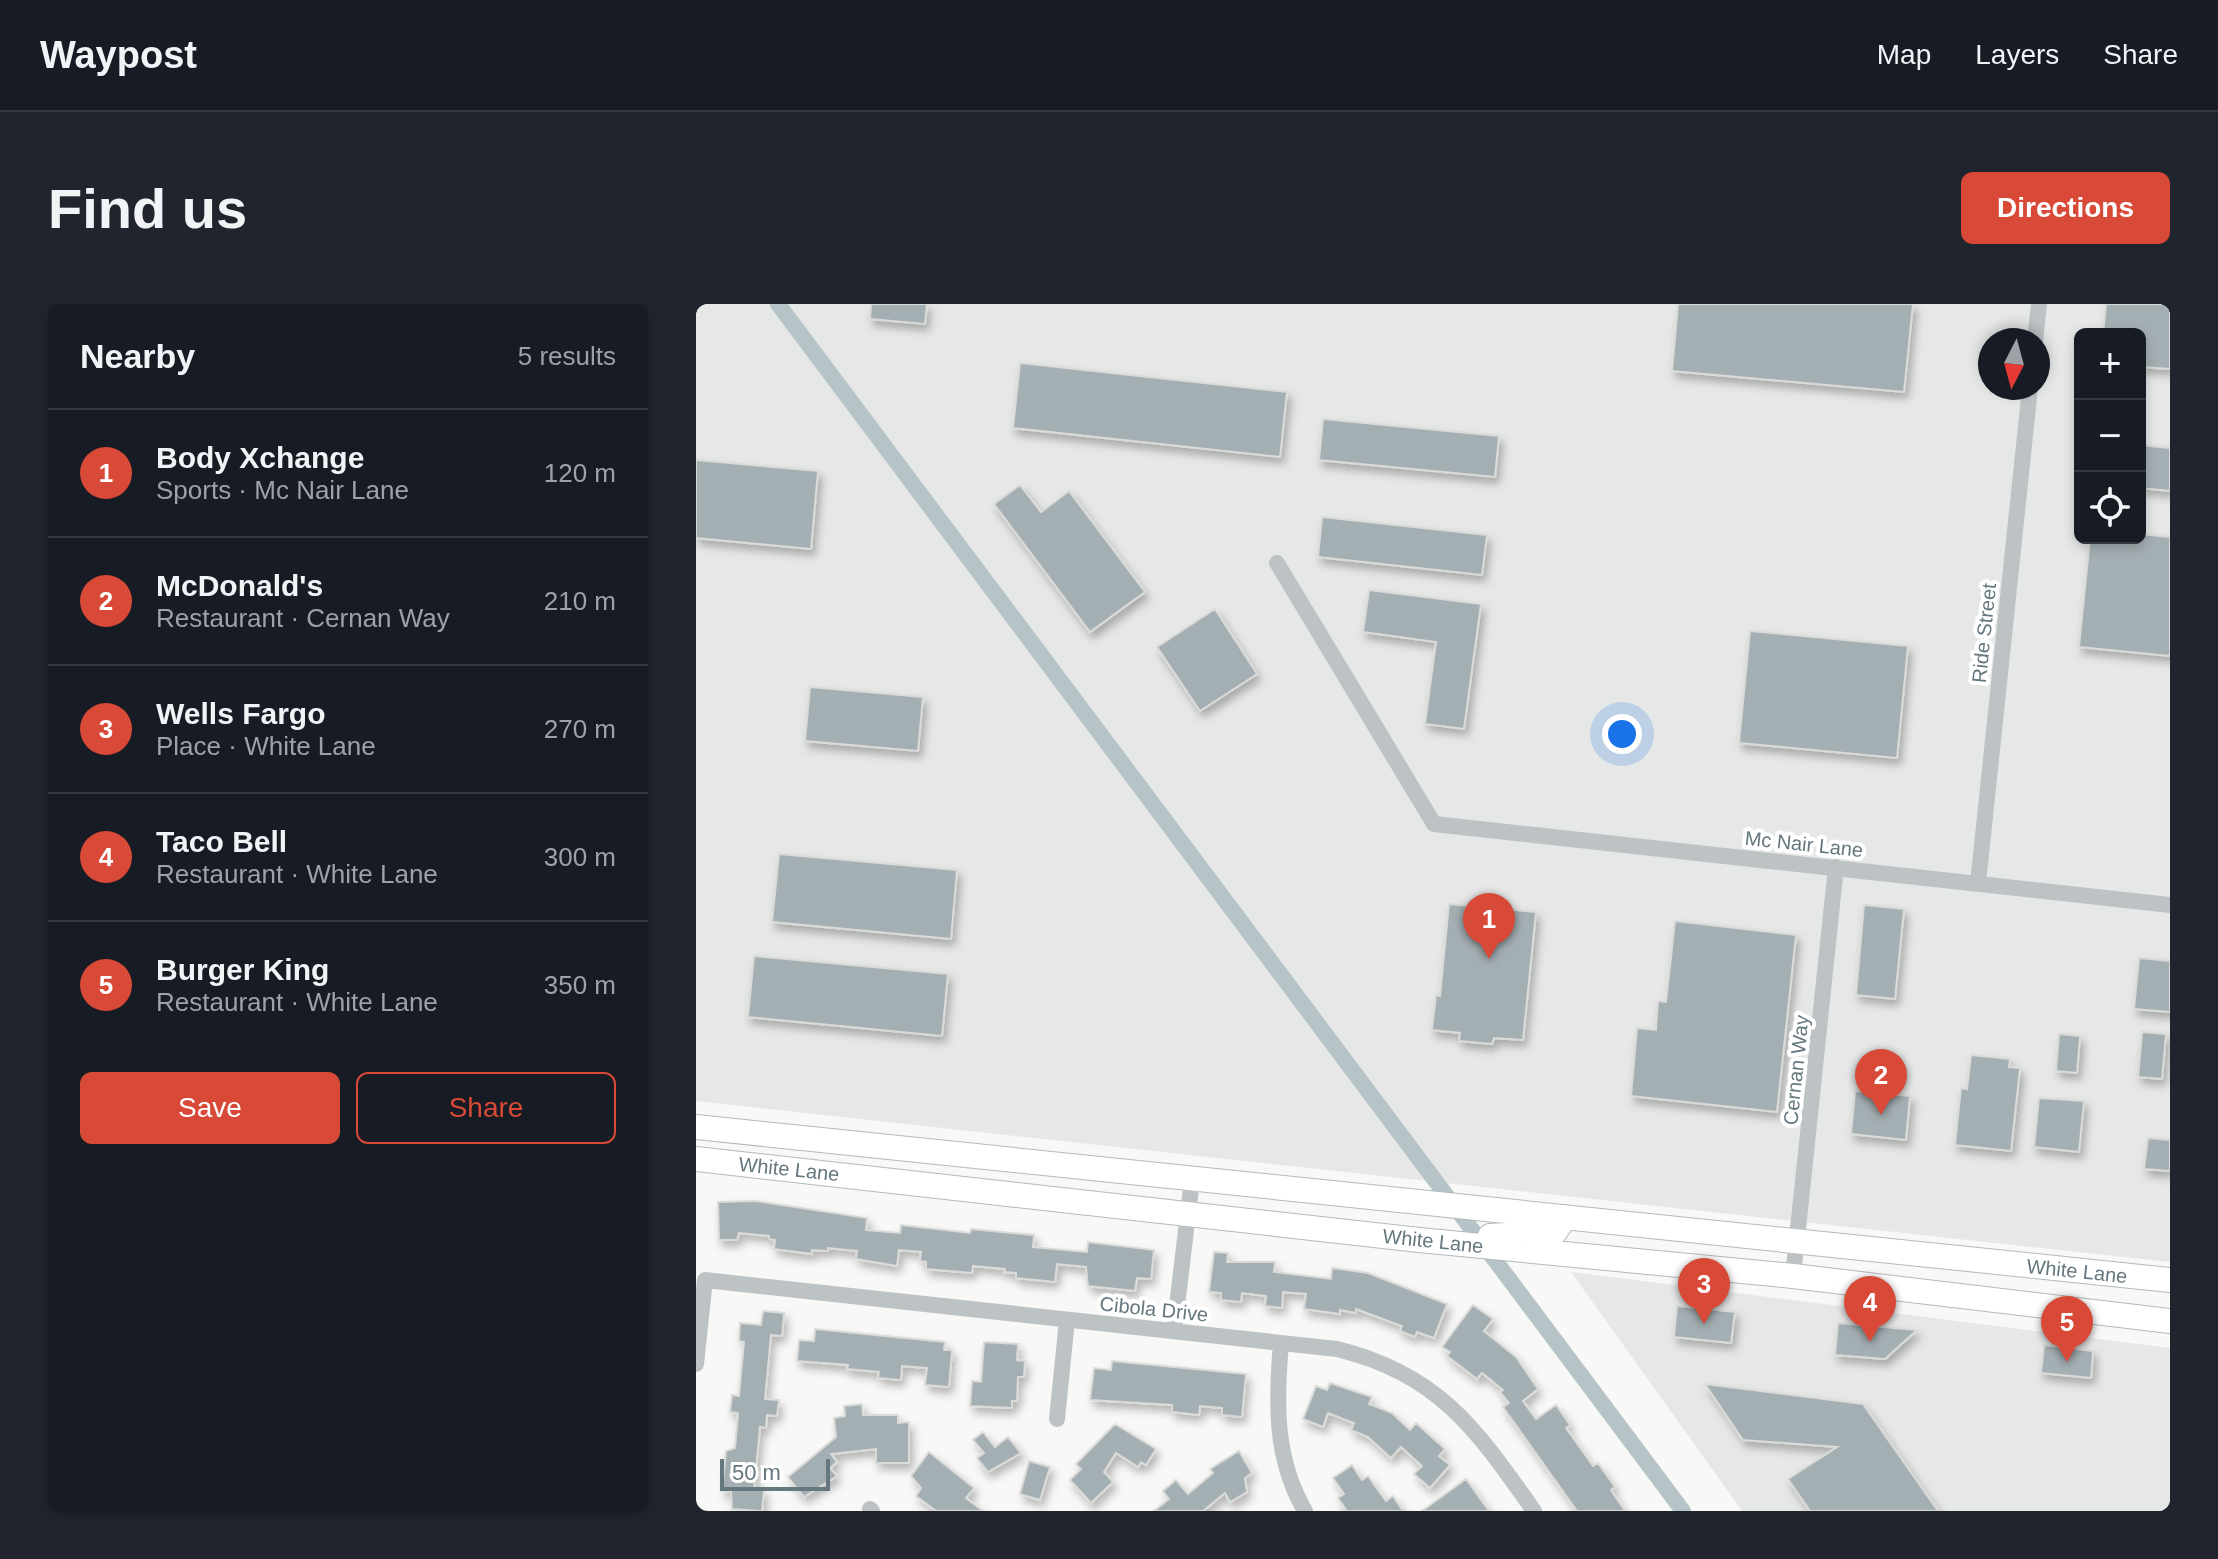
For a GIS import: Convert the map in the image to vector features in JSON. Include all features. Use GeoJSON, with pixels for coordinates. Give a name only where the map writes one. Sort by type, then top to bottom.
{"type":"FeatureCollection","features":[{"type":"Feature","properties":{"kind":"main road","name":"White Lane"},"geometry":{"type":"LineString","coordinates":[[696,1127],[1421,1202],[1541,1233],[1793,1276],[2170,1321]]}},
{"type":"Feature","properties":{"kind":"main road"},"geometry":{"type":"LineString","coordinates":[[832,1173],[936,1165],[946,1154]]}},
{"type":"Feature","properties":{"kind":"main road","name":"White Lane"},"geometry":{"type":"LineString","coordinates":[[696,1159],[1419,1240],[1541,1233],[1565,1217],[2170,1280]]}},
{"type":"Feature","properties":{"kind":"street"},"geometry":{"type":"LineString","coordinates":[[2036,328],[2039,304]]}},
{"type":"Feature","properties":{"kind":"street","name":"Ride Street"},"geometry":{"type":"LineString","coordinates":[[1978,883],[2029,400]]}},
{"type":"Feature","properties":{"kind":"street","name":"Mc Nair Lane"},"geometry":{"type":"LineString","coordinates":[[1277,563],[1434,824],[2170,905]]}},
{"type":"Feature","properties":{"kind":"street","name":"Cernan Way"},"geometry":{"type":"LineString","coordinates":[[1793,1276],[1800,1240],[1836,867]]}},
{"type":"Feature","properties":{"kind":"street"},"geometry":{"type":"LineString","coordinates":[[1174,1331],[1192,1180]]}},
{"type":"Feature","properties":{"kind":"street","name":"Cibola Drive"},"geometry":{"type":"LineString","coordinates":[[696,1364],[705,1280],[1281,1343],[1365,1356],[1418,1380],[1463,1416],[1534,1511]]}},
{"type":"Feature","properties":{"kind":"street"},"geometry":{"type":"LineString","coordinates":[[1057,1419],[1067,1320]]}},
{"type":"Feature","properties":{"kind":"street"},"geometry":{"type":"LineString","coordinates":[[1281,1343],[1277,1422],[1282,1452],[1299,1509]]}},
{"type":"Feature","properties":{"kind":"shaded area"},"geometry":{"type":"Polygon","coordinates":[[[696,304],[2170,304],[2170,1262],[696,1101],[696,304]]]}},
{"type":"Feature","properties":{"kind":"shaded area"},"geometry":{"type":"Polygon","coordinates":[[[1571,1272],[2170,1348],[2170,1511],[1742,1511],[1571,1272]]]}},
{"type":"Feature","properties":{"kind":"building"},"geometry":{"type":"Polygon","coordinates":[[[871,304],[927,304],[925,324],[870,319],[871,304]]]}},
{"type":"Feature","properties":{"kind":"building"},"geometry":{"type":"Polygon","coordinates":[[[1678,304],[1913,304],[1904,392],[1672,371],[1678,304]]]}},
{"type":"Feature","properties":{"kind":"building"},"geometry":{"type":"Polygon","coordinates":[[[2106,304],[2170,304],[2170,369],[2146,367],[2146,328],[2104,328],[2106,304]]]}},
{"type":"Feature","properties":{"kind":"building"},"geometry":{"type":"Polygon","coordinates":[[[1020,363],[1287,392],[1280,457],[1013,428],[1020,363]]]}},
{"type":"Feature","properties":{"kind":"building"},"geometry":{"type":"Polygon","coordinates":[[[1323,419],[1499,436],[1495,477],[1319,460],[1323,419]]]}},
{"type":"Feature","properties":{"kind":"building"},"geometry":{"type":"Polygon","coordinates":[[[2146,446],[2170,448],[2170,491],[2146,489],[2146,446]]]}},
{"type":"Feature","properties":{"kind":"building"},"geometry":{"type":"Polygon","coordinates":[[[696,460],[818,471],[811,549],[696,538],[696,460]]]}},
{"type":"Feature","properties":{"kind":"building"},"geometry":{"type":"Polygon","coordinates":[[[1020,485],[1041,512],[1069,491],[1145,592],[1090,632],[994,504],[1020,485]]]}},
{"type":"Feature","properties":{"kind":"building"},"geometry":{"type":"Polygon","coordinates":[[[1322,517],[1487,535],[1482,575],[1318,557],[1322,517]]]}},
{"type":"Feature","properties":{"kind":"building"},"geometry":{"type":"Polygon","coordinates":[[[2146,535],[2170,537],[2170,656],[2079,647],[2089,544],[2146,544],[2146,535]]]}},
{"type":"Feature","properties":{"kind":"building"},"geometry":{"type":"Polygon","coordinates":[[[1369,590],[1481,604],[1464,729],[1425,724],[1436,642],[1363,632],[1369,590]]]}},
{"type":"Feature","properties":{"kind":"building"},"geometry":{"type":"Polygon","coordinates":[[[1215,609],[1257,674],[1200,711],[1157,647],[1215,609]]]}},
{"type":"Feature","properties":{"kind":"building"},"geometry":{"type":"Polygon","coordinates":[[[1750,631],[1908,646],[1897,758],[1739,743],[1750,631]]]}},
{"type":"Feature","properties":{"kind":"building"},"geometry":{"type":"Polygon","coordinates":[[[810,687],[923,697],[918,751],[805,741],[810,687]]]}},
{"type":"Feature","properties":{"kind":"building"},"geometry":{"type":"Polygon","coordinates":[[[779,854],[957,870],[951,939],[772,922],[779,854]]]}},
{"type":"Feature","properties":{"kind":"building"},"geometry":{"type":"Polygon","coordinates":[[[1449,904],[1536,912],[1523,1040],[1494,1038],[1492,1044],[1459,1041],[1460,1033],[1432,1030],[1436,995],[1440,996],[1449,904]]]}},
{"type":"Feature","properties":{"kind":"building"},"geometry":{"type":"Polygon","coordinates":[[[1864,905],[1904,909],[1895,999],[1856,995],[1864,905]]]}},
{"type":"Feature","properties":{"kind":"building"},"geometry":{"type":"Polygon","coordinates":[[[1675,921],[1796,935],[1777,1112],[1631,1096],[1637,1028],[1656,1030],[1658,1001],[1666,1002],[1675,921]]]}},
{"type":"Feature","properties":{"kind":"building"},"geometry":{"type":"Polygon","coordinates":[[[754,956],[948,974],[942,1036],[748,1017],[754,956]]]}},
{"type":"Feature","properties":{"kind":"building"},"geometry":{"type":"Polygon","coordinates":[[[2139,958],[2170,961],[2170,1012],[2134,1009],[2139,958]]]}},
{"type":"Feature","properties":{"kind":"building"},"geometry":{"type":"Polygon","coordinates":[[[2142,1032],[2166,1034],[2162,1079],[2138,1077],[2142,1032]]]}},
{"type":"Feature","properties":{"kind":"building"},"geometry":{"type":"Polygon","coordinates":[[[2059,1034],[2080,1036],[2077,1073],[2056,1071],[2059,1034]]]}},
{"type":"Feature","properties":{"kind":"building"},"geometry":{"type":"Polygon","coordinates":[[[1971,1055],[2010,1059],[2009,1067],[2020,1068],[2011,1151],[1955,1145],[1961,1088],[1967,1089],[1971,1055]]]}},
{"type":"Feature","properties":{"kind":"building"},"geometry":{"type":"Polygon","coordinates":[[[1855,1091],[1910,1096],[1906,1140],[1851,1134],[1855,1091]]]}},
{"type":"Feature","properties":{"kind":"building"},"geometry":{"type":"Polygon","coordinates":[[[2039,1098],[2084,1101],[2079,1152],[2034,1147],[2039,1098]]]}},
{"type":"Feature","properties":{"kind":"building"},"geometry":{"type":"Polygon","coordinates":[[[2148,1138],[2170,1140],[2170,1171],[2144,1169],[2148,1138]]]}},
{"type":"Feature","properties":{"kind":"building"},"geometry":{"type":"Polygon","coordinates":[[[756,1201],[867,1218],[866,1230],[900,1233],[901,1225],[970,1233],[971,1229],[1034,1235],[1033,1247],[1087,1252],[1088,1242],[1154,1250],[1151,1279],[1137,1278],[1135,1291],[1088,1286],[1086,1267],[1057,1264],[1055,1282],[1016,1278],[1016,1273],[1004,1272],[1005,1269],[973,1266],[972,1273],[926,1269],[926,1262],[920,1261],[921,1252],[899,1250],[897,1266],[856,1259],[857,1251],[828,1248],[828,1251],[812,1250],[812,1254],[774,1249],[775,1240],[769,1239],[769,1236],[739,1233],[737,1240],[719,1240],[718,1202],[756,1201]]]}},
{"type":"Feature","properties":{"kind":"building"},"geometry":{"type":"Polygon","coordinates":[[[1214,1252],[1228,1253],[1227,1262],[1275,1262],[1274,1272],[1331,1279],[1332,1268],[1368,1273],[1447,1304],[1434,1338],[1417,1332],[1415,1337],[1400,1331],[1402,1326],[1356,1309],[1356,1313],[1340,1310],[1340,1314],[1304,1309],[1306,1294],[1283,1292],[1282,1308],[1265,1306],[1266,1296],[1242,1293],[1241,1302],[1221,1300],[1221,1293],[1209,1292],[1214,1252]]]}},
{"type":"Feature","properties":{"kind":"building"},"geometry":{"type":"Polygon","coordinates":[[[1473,1305],[1493,1319],[1484,1331],[1516,1357],[1538,1389],[1523,1401],[1536,1419],[1556,1405],[1570,1425],[1566,1428],[1593,1466],[1598,1463],[1615,1487],[1611,1490],[1625,1511],[1577,1511],[1503,1407],[1509,1403],[1500,1392],[1503,1390],[1482,1373],[1477,1379],[1447,1356],[1450,1352],[1442,1347],[1473,1305]]]}},
{"type":"Feature","properties":{"kind":"building"},"geometry":{"type":"Polygon","coordinates":[[[1677,1306],[1735,1312],[1731,1343],[1674,1337],[1677,1306]]]}},
{"type":"Feature","properties":{"kind":"building"},"geometry":{"type":"Polygon","coordinates":[[[763,1311],[784,1313],[782,1336],[771,1335],[765,1399],[779,1400],[777,1416],[767,1415],[766,1428],[760,1427],[754,1489],[764,1490],[762,1511],[732,1509],[731,1492],[722,1491],[726,1451],[735,1448],[738,1413],[730,1412],[732,1395],[739,1396],[744,1342],[739,1341],[740,1323],[761,1325],[763,1311]]]}},
{"type":"Feature","properties":{"kind":"building"},"geometry":{"type":"Polygon","coordinates":[[[1838,1323],[1917,1330],[1885,1359],[1835,1355],[1838,1323]]]}},
{"type":"Feature","properties":{"kind":"building"},"geometry":{"type":"Polygon","coordinates":[[[815,1329],[945,1342],[944,1350],[952,1350],[949,1387],[925,1385],[927,1368],[902,1366],[901,1380],[878,1378],[879,1372],[847,1369],[848,1365],[797,1361],[799,1340],[814,1341],[815,1329]]]}},
{"type":"Feature","properties":{"kind":"building"},"geometry":{"type":"Polygon","coordinates":[[[984,1342],[1018,1344],[1017,1360],[1025,1361],[1024,1377],[1018,1377],[1017,1401],[1012,1401],[1012,1408],[970,1406],[972,1381],[981,1382],[984,1342]]]}},
{"type":"Feature","properties":{"kind":"building"},"geometry":{"type":"Polygon","coordinates":[[[2044,1345],[2093,1351],[2091,1378],[2041,1373],[2044,1345]]]}},
{"type":"Feature","properties":{"kind":"building"},"geometry":{"type":"Polygon","coordinates":[[[1112,1361],[1246,1374],[1242,1417],[1222,1415],[1222,1408],[1200,1406],[1199,1415],[1172,1412],[1172,1405],[1090,1400],[1094,1368],[1111,1370],[1112,1361]]]}},
{"type":"Feature","properties":{"kind":"building"},"geometry":{"type":"Polygon","coordinates":[[[1330,1383],[1372,1397],[1369,1404],[1392,1413],[1410,1430],[1416,1423],[1445,1449],[1439,1456],[1450,1465],[1430,1488],[1414,1474],[1422,1466],[1401,1447],[1391,1458],[1368,1437],[1351,1430],[1354,1423],[1328,1413],[1323,1427],[1303,1419],[1316,1386],[1327,1390],[1330,1383]]]}},
{"type":"Feature","properties":{"kind":"building"},"geometry":{"type":"Polygon","coordinates":[[[1705,1384],[1863,1404],[1938,1511],[1810,1511],[1788,1479],[1837,1447],[1743,1440],[1705,1384]]]}},
{"type":"Feature","properties":{"kind":"building"},"geometry":{"type":"Polygon","coordinates":[[[862,1404],[863,1415],[898,1415],[898,1423],[909,1422],[909,1463],[876,1463],[876,1449],[831,1454],[837,1462],[830,1468],[837,1476],[804,1497],[788,1477],[836,1437],[834,1418],[845,1416],[844,1406],[862,1404]]]}},
{"type":"Feature","properties":{"kind":"building"},"geometry":{"type":"Polygon","coordinates":[[[1115,1424],[1156,1449],[1146,1465],[1141,1462],[1138,1467],[1116,1453],[1104,1472],[1113,1482],[1091,1503],[1070,1480],[1081,1469],[1076,1464],[1115,1424]]]}},
{"type":"Feature","properties":{"kind":"building"},"geometry":{"type":"Polygon","coordinates":[[[983,1432],[995,1447],[1008,1437],[1021,1453],[988,1472],[977,1458],[984,1453],[973,1440],[983,1432]]]}},
{"type":"Feature","properties":{"kind":"building"},"geometry":{"type":"Polygon","coordinates":[[[1239,1451],[1252,1473],[1245,1478],[1247,1492],[1230,1502],[1225,1493],[1203,1511],[1154,1511],[1169,1499],[1163,1491],[1176,1480],[1188,1494],[1213,1473],[1210,1469],[1239,1451]]]}},
{"type":"Feature","properties":{"kind":"building"},"geometry":{"type":"Polygon","coordinates":[[[929,1452],[974,1488],[966,1498],[983,1511],[936,1511],[916,1496],[921,1488],[911,1476],[929,1452]]]}},
{"type":"Feature","properties":{"kind":"building"},"geometry":{"type":"Polygon","coordinates":[[[1029,1461],[1050,1467],[1040,1500],[1020,1494],[1029,1461]]]}},
{"type":"Feature","properties":{"kind":"building"},"geometry":{"type":"Polygon","coordinates":[[[1352,1465],[1362,1480],[1368,1476],[1386,1501],[1393,1496],[1403,1511],[1347,1511],[1338,1498],[1344,1494],[1333,1478],[1352,1465]]]}},
{"type":"Feature","properties":{"kind":"building"},"geometry":{"type":"Polygon","coordinates":[[[1466,1479],[1489,1511],[1422,1511],[1466,1479]]]}},
{"type":"Feature","properties":{"kind":"waterway"},"geometry":{"type":"LineString","coordinates":[[778,304],[1683,1511]]}},
{"type":"Feature","properties":{"kind":"place","name":"Body Xchange"},"geometry":{"type":"Point","coordinates":[1489,959]}},
{"type":"Feature","properties":{"kind":"place","name":"McDonald's"},"geometry":{"type":"Point","coordinates":[1881,1115]}},
{"type":"Feature","properties":{"kind":"place","name":"Wells Fargo"},"geometry":{"type":"Point","coordinates":[1704,1324]}},
{"type":"Feature","properties":{"kind":"place","name":"Taco Bell"},"geometry":{"type":"Point","coordinates":[1870,1342]}},
{"type":"Feature","properties":{"kind":"place","name":"Burger King"},"geometry":{"type":"Point","coordinates":[2067,1362]}}]}
